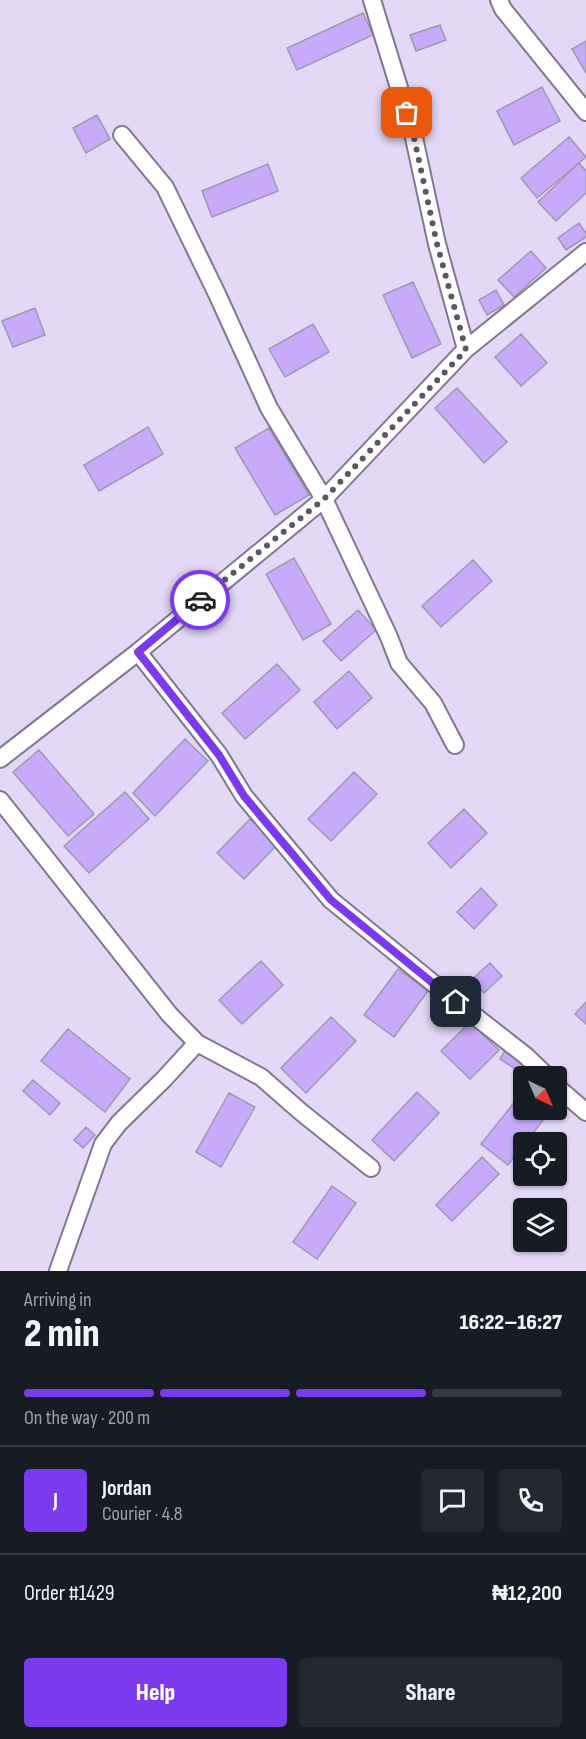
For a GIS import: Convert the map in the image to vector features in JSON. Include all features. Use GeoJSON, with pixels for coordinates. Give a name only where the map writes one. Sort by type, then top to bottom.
{"type":"FeatureCollection","features":[{"type":"Feature","properties":{"kind":"street"},"geometry":{"type":"LineString","coordinates":[[372,0],[413,133],[437,244],[466,350]]}},
{"type":"Feature","properties":{"kind":"street"},"geometry":{"type":"LineString","coordinates":[[499,0],[503,9],[586,112]]}},
{"type":"Feature","properties":{"kind":"street"},"geometry":{"type":"LineString","coordinates":[[122,135],[165,187],[269,408],[324,499],[399,663],[433,703],[455,745]]}},
{"type":"Feature","properties":{"kind":"street"},"geometry":{"type":"LineString","coordinates":[[0,759],[138,652],[324,499],[466,350],[586,252]]}},
{"type":"Feature","properties":{"kind":"street"},"geometry":{"type":"LineString","coordinates":[[138,652],[219,755],[244,796],[331,900],[536,1066]]}},
{"type":"Feature","properties":{"kind":"street"},"geometry":{"type":"LineString","coordinates":[[0,800],[169,1014],[197,1043],[261,1077],[371,1168]]}},
{"type":"Feature","properties":{"kind":"street"},"geometry":{"type":"LineString","coordinates":[[58,1271],[103,1143],[119,1123],[197,1043]]}},
{"type":"Feature","properties":{"kind":"street"},"geometry":{"type":"LineString","coordinates":[[567,1096],[586,1112]]}},
{"type":"Feature","properties":{"kind":"building"},"geometry":{"type":"Polygon","coordinates":[[[363,13],[373,35],[297,70],[287,48],[363,13]]]}},
{"type":"Feature","properties":{"kind":"building"},"geometry":{"type":"Polygon","coordinates":[[[440,25],[446,40],[416,51],[410,35],[440,25]]]}},
{"type":"Feature","properties":{"kind":"building"},"geometry":{"type":"Polygon","coordinates":[[[586,41],[586,73],[572,49],[586,41]]]}},
{"type":"Feature","properties":{"kind":"building"},"geometry":{"type":"Polygon","coordinates":[[[542,87],[560,121],[514,145],[497,111],[542,87]]]}},
{"type":"Feature","properties":{"kind":"building"},"geometry":{"type":"Polygon","coordinates":[[[97,115],[110,139],[86,153],[73,128],[97,115]]]}},
{"type":"Feature","properties":{"kind":"building"},"geometry":{"type":"Polygon","coordinates":[[[569,137],[586,157],[537,198],[521,178],[569,137]]]}},
{"type":"Feature","properties":{"kind":"building"},"geometry":{"type":"Polygon","coordinates":[[[579,163],[586,171],[586,193],[556,221],[538,202],[579,163]]]}},
{"type":"Feature","properties":{"kind":"building"},"geometry":{"type":"Polygon","coordinates":[[[268,164],[278,191],[212,217],[202,191],[268,164]]]}},
{"type":"Feature","properties":{"kind":"building"},"geometry":{"type":"Polygon","coordinates":[[[579,223],[586,237],[566,250],[558,238],[579,223]]]}},
{"type":"Feature","properties":{"kind":"building"},"geometry":{"type":"Polygon","coordinates":[[[531,251],[546,268],[514,297],[498,280],[531,251]]]}},
{"type":"Feature","properties":{"kind":"building"},"geometry":{"type":"Polygon","coordinates":[[[413,282],[441,344],[412,358],[383,295],[413,282]]]}},
{"type":"Feature","properties":{"kind":"building"},"geometry":{"type":"Polygon","coordinates":[[[496,290],[504,305],[487,315],[479,300],[496,290]]]}},
{"type":"Feature","properties":{"kind":"building"},"geometry":{"type":"Polygon","coordinates":[[[35,308],[45,335],[13,347],[2,321],[35,308]]]}},
{"type":"Feature","properties":{"kind":"building"},"geometry":{"type":"Polygon","coordinates":[[[313,324],[329,352],[285,377],[269,349],[313,324]]]}},
{"type":"Feature","properties":{"kind":"building"},"geometry":{"type":"Polygon","coordinates":[[[521,334],[547,363],[521,386],[495,357],[521,334]]]}},
{"type":"Feature","properties":{"kind":"building"},"geometry":{"type":"Polygon","coordinates":[[[457,388],[507,442],[484,463],[435,408],[457,388]]]}},
{"type":"Feature","properties":{"kind":"building"},"geometry":{"type":"Polygon","coordinates":[[[148,427],[163,454],[99,491],[84,465],[148,427]]]}},
{"type":"Feature","properties":{"kind":"building"},"geometry":{"type":"Polygon","coordinates":[[[269,428],[309,495],[275,515],[235,448],[269,428]]]}},
{"type":"Feature","properties":{"kind":"building"},"geometry":{"type":"Polygon","coordinates":[[[294,558],[331,624],[303,640],[266,574],[294,558]]]}},
{"type":"Feature","properties":{"kind":"building"},"geometry":{"type":"Polygon","coordinates":[[[473,560],[492,581],[441,627],[422,606],[473,560]]]}},
{"type":"Feature","properties":{"kind":"building"},"geometry":{"type":"Polygon","coordinates":[[[358,610],[376,630],[341,661],[323,641],[358,610]]]}},
{"type":"Feature","properties":{"kind":"building"},"geometry":{"type":"Polygon","coordinates":[[[277,664],[300,690],[245,739],[222,713],[277,664]]]}},
{"type":"Feature","properties":{"kind":"building"},"geometry":{"type":"Polygon","coordinates":[[[349,671],[372,698],[337,729],[314,702],[349,671]]]}},
{"type":"Feature","properties":{"kind":"building"},"geometry":{"type":"Polygon","coordinates":[[[185,739],[208,761],[155,816],[133,793],[185,739]]]}},
{"type":"Feature","properties":{"kind":"building"},"geometry":{"type":"Polygon","coordinates":[[[39,750],[94,814],[68,836],[13,772],[39,750]]]}},
{"type":"Feature","properties":{"kind":"building"},"geometry":{"type":"Polygon","coordinates":[[[354,772],[377,794],[331,841],[308,819],[354,772]]]}},
{"type":"Feature","properties":{"kind":"building"},"geometry":{"type":"Polygon","coordinates":[[[125,792],[149,819],[89,873],[64,846],[125,792]]]}},
{"type":"Feature","properties":{"kind":"building"},"geometry":{"type":"Polygon","coordinates":[[[464,809],[487,833],[451,868],[428,843],[464,809]]]}},
{"type":"Feature","properties":{"kind":"building"},"geometry":{"type":"Polygon","coordinates":[[[250,819],[277,845],[244,879],[217,853],[250,819]]]}},
{"type":"Feature","properties":{"kind":"building"},"geometry":{"type":"Polygon","coordinates":[[[481,888],[497,905],[474,929],[457,912],[481,888]]]}},
{"type":"Feature","properties":{"kind":"building"},"geometry":{"type":"Polygon","coordinates":[[[261,961],[283,985],[242,1024],[219,1000],[261,961]]]}},
{"type":"Feature","properties":{"kind":"building"},"geometry":{"type":"Polygon","coordinates":[[[490,963],[502,976],[484,993],[471,980],[490,963]]]}},
{"type":"Feature","properties":{"kind":"building"},"geometry":{"type":"Polygon","coordinates":[[[398,969],[428,991],[394,1037],[364,1015],[398,969]]]}},
{"type":"Feature","properties":{"kind":"building"},"geometry":{"type":"Polygon","coordinates":[[[586,1002],[586,1024],[575,1014],[586,1002]]]}},
{"type":"Feature","properties":{"kind":"building"},"geometry":{"type":"Polygon","coordinates":[[[331,1017],[356,1041],[306,1093],[281,1068],[331,1017]]]}},
{"type":"Feature","properties":{"kind":"building"},"geometry":{"type":"Polygon","coordinates":[[[470,1022],[499,1050],[470,1079],[441,1051],[470,1022]]]}},
{"type":"Feature","properties":{"kind":"building"},"geometry":{"type":"Polygon","coordinates":[[[68,1029],[130,1079],[105,1112],[41,1061],[68,1029]]]}},
{"type":"Feature","properties":{"kind":"building"},"geometry":{"type":"Polygon","coordinates":[[[506,1049],[526,1063],[524,1066],[513,1067],[500,1059],[506,1049]]]}},
{"type":"Feature","properties":{"kind":"building"},"geometry":{"type":"Polygon","coordinates":[[[33,1080],[60,1103],[50,1115],[23,1091],[33,1080]]]}},
{"type":"Feature","properties":{"kind":"building"},"geometry":{"type":"Polygon","coordinates":[[[417,1092],[439,1113],[394,1161],[372,1140],[417,1092]]]}},
{"type":"Feature","properties":{"kind":"building"},"geometry":{"type":"Polygon","coordinates":[[[229,1093],[255,1107],[221,1167],[196,1152],[229,1093]]]}},
{"type":"Feature","properties":{"kind":"building"},"geometry":{"type":"Polygon","coordinates":[[[513,1104],[513,1120],[543,1120],[534,1132],[513,1132],[513,1159],[508,1165],[481,1144],[513,1104]]]}},
{"type":"Feature","properties":{"kind":"building"},"geometry":{"type":"Polygon","coordinates":[[[86,1127],[95,1135],[83,1148],[74,1140],[86,1127]]]}},
{"type":"Feature","properties":{"kind":"building"},"geometry":{"type":"Polygon","coordinates":[[[482,1157],[499,1174],[452,1221],[436,1205],[482,1157]]]}},
{"type":"Feature","properties":{"kind":"building"},"geometry":{"type":"Polygon","coordinates":[[[332,1186],[356,1203],[317,1259],[293,1242],[332,1186]]]}},
{"type":"Feature","properties":{"kind":"way so far"},"geometry":{"type":"LineString","coordinates":[[200,600],[324,499],[466,350],[437,244],[407,113]]}},
{"type":"Feature","properties":{"kind":"route"},"geometry":{"type":"LineString","coordinates":[[200,600],[138,652],[219,755],[244,796],[331,900],[456,1002]]}}]}
